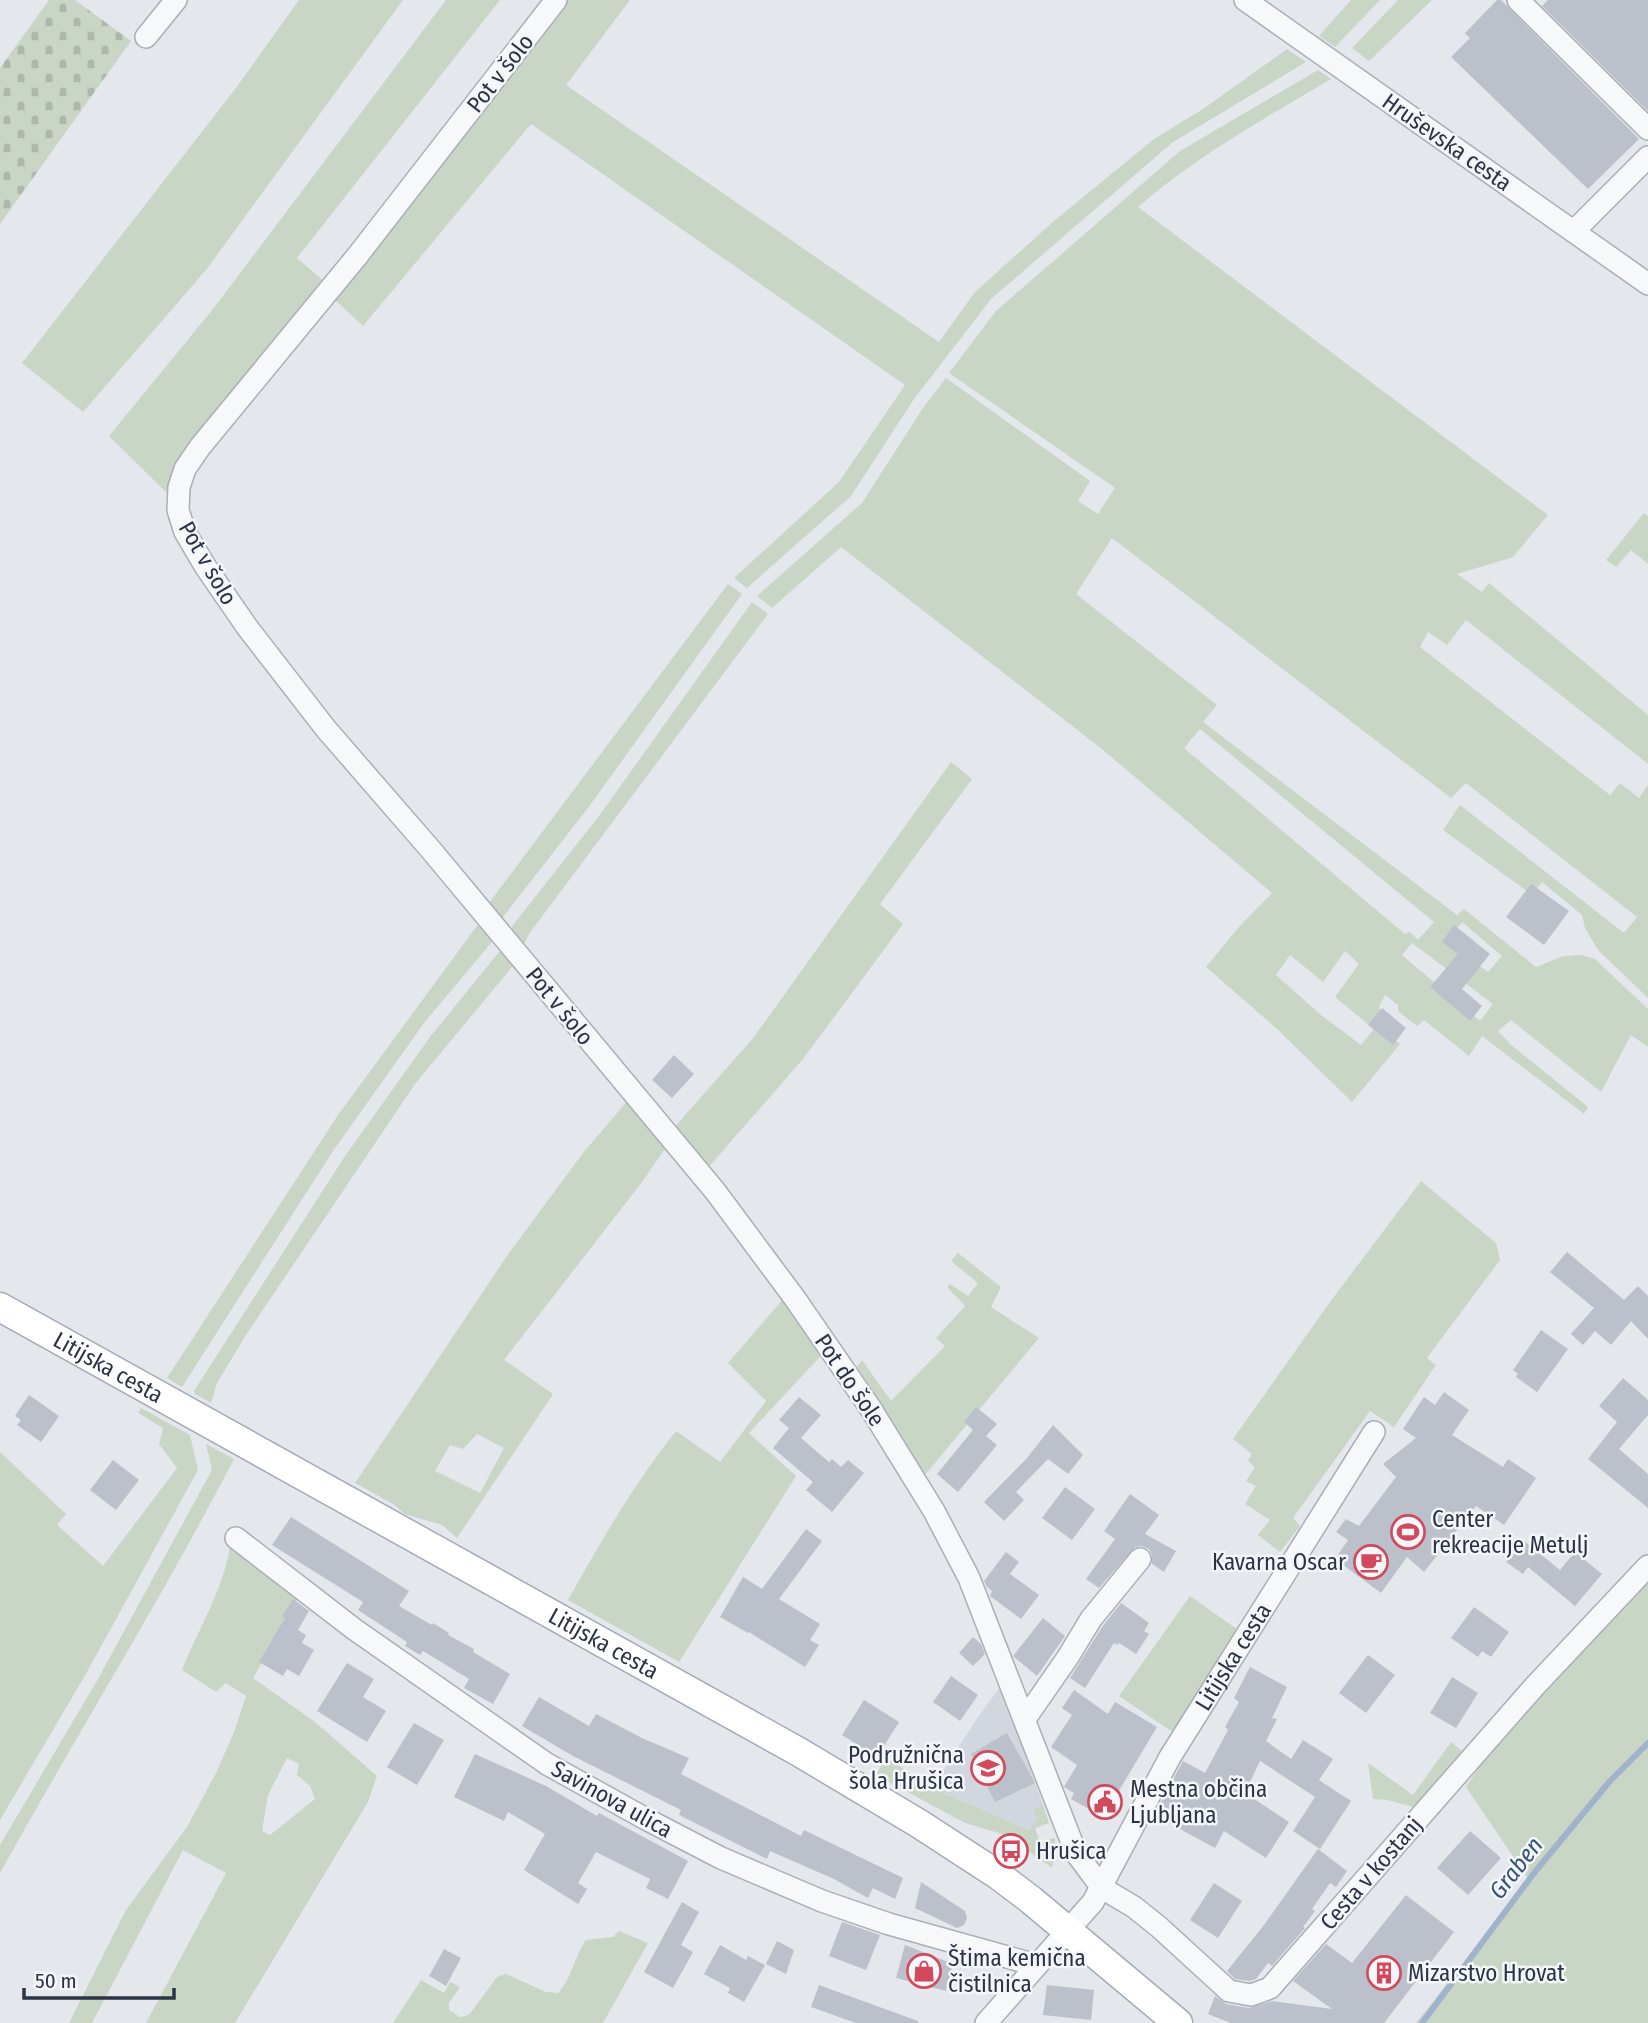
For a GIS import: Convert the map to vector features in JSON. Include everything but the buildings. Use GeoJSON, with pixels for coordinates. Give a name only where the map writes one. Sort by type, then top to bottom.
{"type":"FeatureCollection","features":[{"type":"Feature","properties":{"kind":"main road","name":"Litijska cesta"},"geometry":{"type":"LineString","coordinates":[[0,1307],[871,1794],[998,1875],[1178,2023]]}},
{"type":"Feature","properties":{"kind":"street"},"geometry":{"type":"LineString","coordinates":[[146,37],[176,0]]}},
{"type":"Feature","properties":{"kind":"street","name":"Pot v šolo"},"geometry":{"type":"LineString","coordinates":[[556,0],[382,224],[200,447],[184,469],[179,487],[178,510],[185,531],[205,566],[269,658],[618,1077]]}},
{"type":"Feature","properties":{"kind":"street","name":"Hruševska cesta"},"geometry":{"type":"LineString","coordinates":[[1245,0],[1648,284]]}},
{"type":"Feature","properties":{"kind":"street"},"geometry":{"type":"LineString","coordinates":[[1518,0],[1648,130]]}},
{"type":"Feature","properties":{"kind":"street"},"geometry":{"type":"LineString","coordinates":[[1574,231],[1648,156]]}},
{"type":"Feature","properties":{"kind":"street","name":"Pot do šole"},"geometry":{"type":"LineString","coordinates":[[618,1077],[715,1191],[796,1300],[871,1409],[934,1511],[969,1578],[1076,1853],[1102,1888]]}},
{"type":"Feature","properties":{"kind":"street","name":"Litijska cesta"},"geometry":{"type":"LineString","coordinates":[[1102,1888],[1171,1757],[1374,1432]]}},
{"type":"Feature","properties":{"kind":"street","name":"Savinova ulica"},"geometry":{"type":"LineString","coordinates":[[236,1538],[355,1629],[547,1764],[646,1819],[721,1858],[822,1901],[889,1924],[1036,1965]]}},
{"type":"Feature","properties":{"kind":"street"},"geometry":{"type":"LineString","coordinates":[[1025,1719],[1069,1657],[1091,1619],[1140,1559]]}},
{"type":"Feature","properties":{"kind":"street","name":"Cesta v kostanj"},"geometry":{"type":"LineString","coordinates":[[1102,1888],[1134,1907],[1159,1927],[1229,1991],[1251,1995],[1270,1988],[1534,1687],[1648,1566]]}},
{"type":"Feature","properties":{"kind":"street"},"geometry":{"type":"LineString","coordinates":[[986,2023],[1093,1902],[1102,1888]]}},
{"type":"Feature","properties":{"kind":"shaded area","name":"Podružnična šola Hrušica"},"geometry":{"type":"Polygon","coordinates":[[[1001,1686],[1043,1805],[1034,1810],[1038,1818],[1031,1830],[932,1788],[1001,1686]]]}},
{"type":"Feature","properties":{"kind":"green space"},"geometry":{"type":"Polygon","coordinates":[[[49,0],[75,0],[131,41],[0,224],[0,68],[49,0]]]}},
{"type":"Feature","properties":{"kind":"green space"},"geometry":{"type":"Polygon","coordinates":[[[299,0],[403,0],[206,270],[83,412],[22,363],[236,88],[299,0]]]}},
{"type":"Feature","properties":{"kind":"green space"},"geometry":{"type":"Polygon","coordinates":[[[446,0],[500,0],[297,258],[326,283],[170,496],[109,436],[213,309],[446,0]]]}},
{"type":"Feature","properties":{"kind":"green space"},"geometry":{"type":"Polygon","coordinates":[[[564,0],[630,0],[566,85],[939,342],[975,292],[1054,221],[1154,139],[1203,109],[1287,49],[1306,62],[1173,142],[991,299],[914,399],[851,496],[747,588],[734,578],[839,482],[905,385],[531,124],[363,326],[333,298],[564,0]]]}},
{"type":"Feature","properties":{"kind":"green space"},"geometry":{"type":"Polygon","coordinates":[[[1351,0],[1380,0],[1335,47],[1319,36],[1351,0]]]}},
{"type":"Feature","properties":{"kind":"green space"},"geometry":{"type":"Polygon","coordinates":[[[1398,0],[1432,0],[1369,61],[1352,48],[1398,0]]]}},
{"type":"Feature","properties":{"kind":"green space"},"geometry":{"type":"Polygon","coordinates":[[[1318,70],[1331,79],[1207,155],[1138,207],[1548,515],[1513,557],[1457,574],[1482,592],[1489,583],[1648,715],[1648,764],[1466,620],[1447,645],[1428,632],[1420,647],[1610,795],[1620,783],[1639,798],[1648,785],[1648,998],[1598,950],[1585,928],[1582,915],[1542,882],[1532,895],[1443,830],[1460,805],[1624,933],[1637,917],[1466,783],[1451,798],[1112,538],[1076,594],[1217,705],[1203,722],[1457,915],[1464,909],[1536,967],[1564,956],[1581,955],[1595,959],[1648,1009],[1648,1047],[1631,1035],[1601,1092],[1511,1020],[1498,1031],[1510,1044],[1588,1107],[1584,1114],[1482,1036],[1469,1056],[1424,1020],[1417,1026],[1398,1011],[1398,1005],[1385,995],[1379,1007],[1381,1013],[1375,1023],[1400,1044],[1352,1102],[1276,1028],[1206,967],[1272,893],[1102,749],[841,547],[772,608],[757,596],[862,503],[923,408],[946,378],[1090,481],[1078,501],[1098,514],[1115,488],[949,373],[996,311],[1180,151],[1318,70]],[[1200,729],[1184,748],[1405,934],[1410,932],[1418,940],[1434,922],[1200,729]],[[1462,922],[1447,941],[1488,972],[1502,956],[1462,922]],[[1412,943],[1402,955],[1480,1021],[1493,1004],[1412,943]],[[1345,951],[1323,982],[1290,955],[1276,975],[1321,1015],[1361,1045],[1374,1029],[1335,997],[1359,964],[1345,951]]]}},
{"type":"Feature","properties":{"kind":"green space"},"geometry":{"type":"Polygon","coordinates":[[[1644,513],[1648,516],[1648,564],[1631,550],[1616,567],[1606,560],[1644,513]]]}},
{"type":"Feature","properties":{"kind":"green space"},"geometry":{"type":"Polygon","coordinates":[[[728,584],[742,594],[588,808],[499,922],[486,907],[728,584]]]}},
{"type":"Feature","properties":{"kind":"green space"},"geometry":{"type":"Polygon","coordinates":[[[752,602],[768,614],[529,934],[522,949],[510,932],[513,925],[599,816],[752,602]]]}},
{"type":"Feature","properties":{"kind":"green space"},"geometry":{"type":"Polygon","coordinates":[[[951,762],[972,779],[880,904],[903,924],[803,1059],[706,1170],[672,1130],[754,1037],[951,762]]]}},
{"type":"Feature","properties":{"kind":"green space"},"geometry":{"type":"Polygon","coordinates":[[[479,923],[493,939],[491,943],[424,1023],[333,1151],[182,1387],[167,1378],[338,1115],[479,923]]]}},
{"type":"Feature","properties":{"kind":"green space"},"geometry":{"type":"Polygon","coordinates":[[[503,951],[517,961],[415,1084],[246,1335],[217,1383],[211,1403],[195,1394],[194,1391],[345,1156],[430,1037],[499,952],[503,951]]]}},
{"type":"Feature","properties":{"kind":"green space"},"geometry":{"type":"Polygon","coordinates":[[[629,1099],[669,1143],[642,1182],[504,1360],[553,1394],[457,1538],[442,1525],[405,1514],[393,1504],[355,1483],[509,1253],[583,1153],[629,1099]],[[477,1434],[463,1449],[450,1445],[435,1471],[480,1493],[504,1448],[477,1434]]]}},
{"type":"Feature","properties":{"kind":"green space"},"geometry":{"type":"Polygon","coordinates":[[[1421,1181],[1496,1243],[1500,1260],[1427,1358],[1436,1365],[1394,1427],[1370,1411],[1293,1518],[1300,1526],[1280,1552],[1258,1535],[1270,1520],[1245,1504],[1256,1486],[1246,1481],[1255,1467],[1248,1461],[1252,1454],[1233,1439],[1330,1302],[1421,1181]]]}},
{"type":"Feature","properties":{"kind":"green space"},"geometry":{"type":"Polygon","coordinates":[[[958,1253],[1001,1287],[991,1307],[1039,1338],[924,1476],[857,1366],[862,1360],[891,1401],[945,1346],[936,1338],[965,1306],[947,1287],[950,1284],[968,1296],[978,1283],[951,1261],[958,1253]]]}},
{"type":"Feature","properties":{"kind":"green space"},"geometry":{"type":"Polygon","coordinates":[[[790,1291],[831,1345],[749,1433],[796,1476],[679,1662],[568,1600],[632,1492],[676,1431],[720,1462],[766,1401],[728,1363],[790,1291]]]}},
{"type":"Feature","properties":{"kind":"green space"},"geometry":{"type":"Polygon","coordinates":[[[141,1408],[190,1435],[198,1470],[87,1672],[0,1820],[0,1452],[66,1514],[57,1525],[103,1566],[177,1468],[159,1444],[163,1428],[138,1413],[141,1408]]]}},
{"type":"Feature","properties":{"kind":"green space"},"geometry":{"type":"Polygon","coordinates":[[[206,1444],[234,1459],[0,1873],[0,1845],[98,1679],[212,1470],[206,1444]]]}},
{"type":"Feature","properties":{"kind":"green space"},"geometry":{"type":"Polygon","coordinates":[[[230,1547],[298,1598],[253,1678],[315,1722],[377,1776],[368,1802],[235,2023],[146,2023],[226,1873],[183,1850],[92,2023],[69,2023],[126,1910],[187,1827],[234,1732],[246,1696],[226,1683],[216,1692],[182,1670],[227,1563],[230,1547]],[[287,1758],[268,1795],[262,1831],[270,1835],[315,1799],[310,1786],[297,1775],[299,1764],[287,1758]]]}},
{"type":"Feature","properties":{"kind":"green space"},"geometry":{"type":"Polygon","coordinates":[[[1648,1577],[1648,2023],[1416,2023],[1529,1880],[1466,1787],[1484,1760],[1648,1577]]]}},
{"type":"Feature","properties":{"kind":"green space"},"geometry":{"type":"Polygon","coordinates":[[[1190,1596],[1241,1632],[1174,1733],[1119,1696],[1190,1596]]]}},
{"type":"Feature","properties":{"kind":"green space"},"geometry":{"type":"Polygon","coordinates":[[[1451,1742],[1463,1752],[1417,1808],[1373,1799],[1368,1763],[1413,1795],[1451,1742]]]}},
{"type":"Feature","properties":{"kind":"green space"},"geometry":{"type":"Polygon","coordinates":[[[886,1757],[932,1788],[1030,1830],[1038,1818],[1033,1810],[1043,1805],[1049,1823],[1035,1828],[1040,1842],[1055,1838],[1052,1868],[1006,1835],[965,1823],[876,1775],[886,1757]]]}},
{"type":"Feature","properties":{"kind":"green space"},"geometry":{"type":"Polygon","coordinates":[[[619,1931],[648,1943],[603,2023],[393,2023],[421,1980],[444,1993],[450,1982],[460,1987],[449,2003],[449,2010],[460,2017],[469,2015],[497,1977],[506,1974],[546,1992],[558,1993],[586,1940],[613,1937],[619,1931]]]}},
{"type":"Feature","properties":{"kind":"waterway","name":"Graben"},"geometry":{"type":"LineString","coordinates":[[1422,2023],[1534,1873],[1610,1781],[1648,1743]]}},
{"type":"Feature","properties":{"kind":"place","name":"Center rekreacije Metulj"},"geometry":{"type":"Point","coordinates":[1408,1532]}},
{"type":"Feature","properties":{"kind":"place","name":"Kavarna Oscar"},"geometry":{"type":"Point","coordinates":[1371,1562]}},
{"type":"Feature","properties":{"kind":"place","name":"Podružnična šola Hrušica"},"geometry":{"type":"Point","coordinates":[988,1768]}},
{"type":"Feature","properties":{"kind":"place","name":"Mestna občina Ljubljana"},"geometry":{"type":"Point","coordinates":[1105,1802]}},
{"type":"Feature","properties":{"kind":"place","name":"Hrušica"},"geometry":{"type":"Point","coordinates":[1011,1851]}},
{"type":"Feature","properties":{"kind":"place","name":"Štima kemična čistilnica"},"geometry":{"type":"Point","coordinates":[924,1971]}},
{"type":"Feature","properties":{"kind":"place","name":"Mizarstvo Hrovat"},"geometry":{"type":"Point","coordinates":[1384,1973]}}]}
